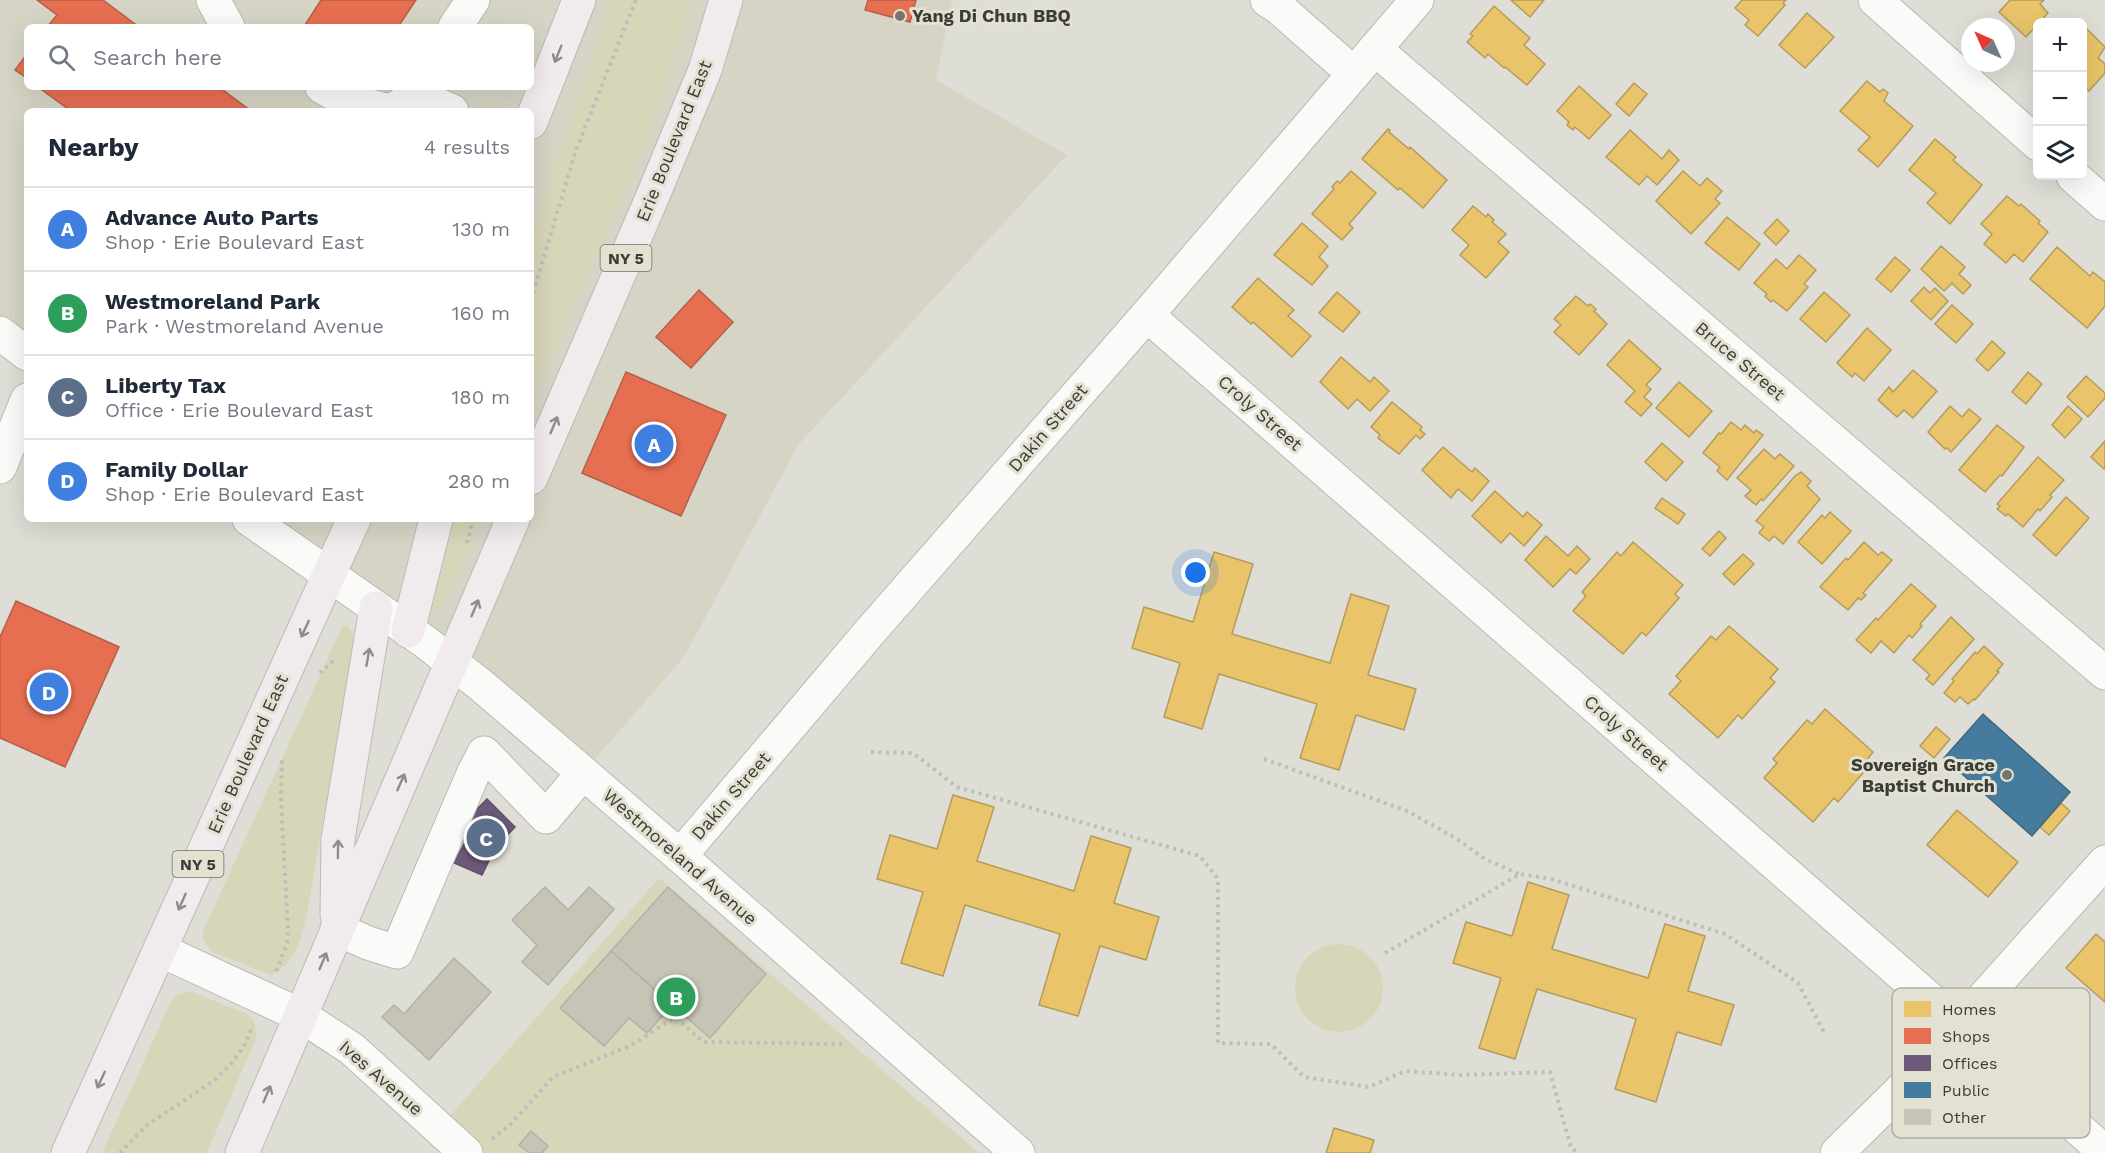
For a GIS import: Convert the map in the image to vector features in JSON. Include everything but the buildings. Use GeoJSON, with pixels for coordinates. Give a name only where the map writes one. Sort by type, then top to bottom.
{"type":"FeatureCollection","features":[{"type":"Feature","properties":{"kind":"main road"},"geometry":{"type":"LineString","coordinates":[[534,114],[579,0]]}},
{"type":"Feature","properties":{"kind":"main road","name":"Erie Boulevard East"},"geometry":{"type":"LineString","coordinates":[[534,471],[705,70],[726,0]]}},
{"type":"Feature","properties":{"kind":"main road","name":"Erie Boulevard East"},"geometry":{"type":"LineString","coordinates":[[68,1153],[353,522]]}},
{"type":"Feature","properties":{"kind":"main road"},"geometry":{"type":"LineString","coordinates":[[408,631],[435,522]]}},
{"type":"Feature","properties":{"kind":"main road"},"geometry":{"type":"LineString","coordinates":[[242,1153],[512,522]]}},
{"type":"Feature","properties":{"kind":"main road"},"geometry":{"type":"LineString","coordinates":[[337,928],[338,839],[375,608]]}},
{"type":"Feature","properties":{"kind":"street"},"geometry":{"type":"LineString","coordinates":[[213,0],[226,24]]}},
{"type":"Feature","properties":{"kind":"street"},"geometry":{"type":"LineString","coordinates":[[457,24],[473,0]]}},
{"type":"Feature","properties":{"kind":"street"},"geometry":{"type":"LineString","coordinates":[[1267,0],[1353,73]]}},
{"type":"Feature","properties":{"kind":"street","name":"Dakin Street"},"geometry":{"type":"LineString","coordinates":[[680,856],[868,634],[1147,315],[1417,0]]}},
{"type":"Feature","properties":{"kind":"street"},"geometry":{"type":"LineString","coordinates":[[1875,0],[2033,140]]}},
{"type":"Feature","properties":{"kind":"street","name":"Bruce Street"},"geometry":{"type":"LineString","coordinates":[[1375,49],[2105,673]]}},
{"type":"Feature","properties":{"kind":"street"},"geometry":{"type":"LineString","coordinates":[[328,90],[344,99],[378,108]]}},
{"type":"Feature","properties":{"kind":"street"},"geometry":{"type":"LineString","coordinates":[[395,108],[403,104],[414,90],[447,108]]}},
{"type":"Feature","properties":{"kind":"street"},"geometry":{"type":"LineString","coordinates":[[2078,180],[2105,204]]}},
{"type":"Feature","properties":{"kind":"street","name":"Croly Street"},"geometry":{"type":"LineString","coordinates":[[1147,315],[1918,988]]}},
{"type":"Feature","properties":{"kind":"street"},"geometry":{"type":"LineString","coordinates":[[0,333],[24,352]]}},
{"type":"Feature","properties":{"kind":"street"},"geometry":{"type":"LineString","coordinates":[[0,467],[24,407]]}},
{"type":"Feature","properties":{"kind":"street","name":"Westmoreland Avenue"},"geometry":{"type":"LineString","coordinates":[[253,522],[453,662],[680,856],[1018,1153]]}},
{"type":"Feature","properties":{"kind":"street"},"geometry":{"type":"LineString","coordinates":[[337,928],[368,943],[397,952],[484,753],[546,817],[583,773]]}},
{"type":"Feature","properties":{"kind":"street"},"geometry":{"type":"LineString","coordinates":[[1993,988],[2105,862]]}},
{"type":"Feature","properties":{"kind":"street","name":"Ives Avenue"},"geometry":{"type":"LineString","coordinates":[[160,950],[300,1014],[352,1049],[475,1150]]}},
{"type":"Feature","properties":{"kind":"street"},"geometry":{"type":"LineString","coordinates":[[1837,1153],[1892,1099]]}},
{"type":"Feature","properties":{"kind":"street","name":"Croly Street"},"geometry":{"type":"LineString","coordinates":[[2089,1138],[2105,1152]]}},
{"type":"Feature","properties":{"kind":"path"},"geometry":{"type":"LineString","coordinates":[[534,290],[576,150],[636,0]]}},
{"type":"Feature","properties":{"kind":"path"},"geometry":{"type":"LineString","coordinates":[[315,678],[334,660],[342,659]]}},
{"type":"Feature","properties":{"kind":"path"},"geometry":{"type":"LineString","coordinates":[[273,977],[287,944],[288,930],[280,779],[282,756],[286,747]]}},
{"type":"Feature","properties":{"kind":"path"},"geometry":{"type":"LineString","coordinates":[[871,752],[913,753],[957,787],[1200,856],[1218,879],[1218,1043],[1271,1044],[1304,1077],[1369,1087],[1405,1071],[1460,1075],[1550,1072],[1571,1148],[1580,1153]]}},
{"type":"Feature","properties":{"kind":"path"},"geometry":{"type":"LineString","coordinates":[[1264,759],[1407,811],[1457,839],[1485,859],[1520,874],[1551,879],[1725,934],[1798,983],[1825,1034]]}},
{"type":"Feature","properties":{"kind":"path"},"geometry":{"type":"LineString","coordinates":[[1385,953],[1520,874]]}},
{"type":"Feature","properties":{"kind":"path"},"geometry":{"type":"LineString","coordinates":[[475,1150],[509,1126],[553,1077],[630,1046],[675,1017],[703,1042],[820,1045],[843,1044],[866,1020]]}},
{"type":"Feature","properties":{"kind":"path"},"geometry":{"type":"LineString","coordinates":[[120,1153],[146,1126],[216,1079],[232,1063],[244,1046],[256,1019]]}},
{"type":"Feature","properties":{"kind":"shaded area"},"geometry":{"type":"Polygon","coordinates":[[[0,0],[952,0],[936,80],[1067,155],[799,444],[684,657],[583,773],[253,522],[534,522],[534,108],[24,108],[24,352],[0,333],[0,0]]]}},
{"type":"Feature","properties":{"kind":"shaded area"},"geometry":{"type":"Polygon","coordinates":[[[613,0],[692,0],[649,134],[534,397],[534,232],[554,166],[613,0]]]}},
{"type":"Feature","properties":{"kind":"shaded area"},"geometry":{"type":"Polygon","coordinates":[[[447,522],[480,522],[443,606],[434,607],[425,601],[447,522]]]}},
{"type":"Feature","properties":{"kind":"shaded area"},"geometry":{"type":"Polygon","coordinates":[[[343,625],[349,627],[355,638],[307,915],[296,951],[281,969],[271,975],[212,952],[203,940],[203,931],[343,625]]]}},
{"type":"Feature","properties":{"kind":"shaded area"},"geometry":{"type":"Polygon","coordinates":[[[659,878],[979,1153],[485,1153],[449,1117],[659,878]]]}},
{"type":"Feature","properties":{"kind":"shaded area"},"geometry":{"type":"Polygon","coordinates":[[[1339,944],[1364,951],[1376,963],[1383,988],[1376,1013],[1364,1025],[1339,1032],[1314,1025],[1302,1013],[1295,988],[1302,963],[1314,951],[1339,944]]]}},
{"type":"Feature","properties":{"kind":"shaded area"},"geometry":{"type":"Polygon","coordinates":[[[190,991],[247,1014],[253,1019],[257,1036],[207,1153],[102,1153],[171,1001],[175,996],[190,991]]]}},
{"type":"Feature","properties":{"kind":"place","name":"Yang Di Chun BBQ"},"geometry":{"type":"Point","coordinates":[900,16]}},
{"type":"Feature","properties":{"kind":"place","name":"Advance Auto Parts"},"geometry":{"type":"Point","coordinates":[654,444]}},
{"type":"Feature","properties":{"kind":"place","name":"Family Dollar"},"geometry":{"type":"Point","coordinates":[49,692]}},
{"type":"Feature","properties":{"kind":"place","name":"Sovereign Grace Baptist Church"},"geometry":{"type":"Point","coordinates":[2007,775]}},
{"type":"Feature","properties":{"kind":"place","name":"Liberty Tax"},"geometry":{"type":"Point","coordinates":[486,838]}},
{"type":"Feature","properties":{"kind":"place","name":"Westmoreland Park"},"geometry":{"type":"Point","coordinates":[676,997]}}]}
